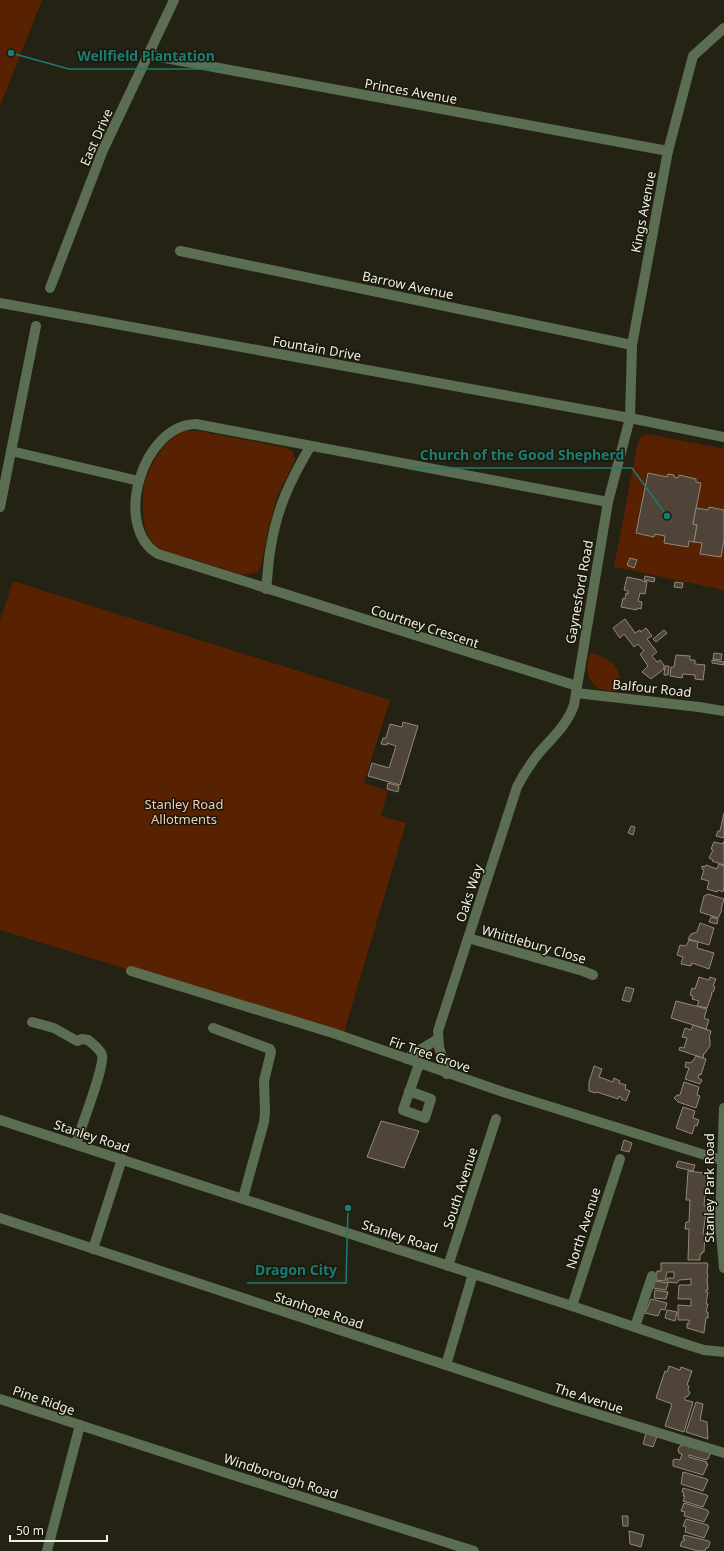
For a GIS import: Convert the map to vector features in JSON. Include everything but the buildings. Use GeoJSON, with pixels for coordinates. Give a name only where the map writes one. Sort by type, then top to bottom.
{"type":"FeatureCollection","features":[{"type":"Feature","properties":{"kind":"street","name":"East Drive"},"geometry":{"type":"LineString","coordinates":[[50,288],[103,150],[174,0]]}},
{"type":"Feature","properties":{"kind":"street","name":"Kings Avenue"},"geometry":{"type":"LineString","coordinates":[[630,418],[632,345],[668,151],[693,56],[724,28]]}},
{"type":"Feature","properties":{"kind":"street","name":"Princes Avenue"},"geometry":{"type":"LineString","coordinates":[[149,55],[668,151]]}},
{"type":"Feature","properties":{"kind":"street","name":"Barrow Avenue"},"geometry":{"type":"LineString","coordinates":[[180,251],[632,345]]}},
{"type":"Feature","properties":{"kind":"street","name":"Fountain Drive"},"geometry":{"type":"LineString","coordinates":[[0,303],[630,418],[724,437]]}},
{"type":"Feature","properties":{"kind":"street"},"geometry":{"type":"LineString","coordinates":[[0,507],[36,326]]}},
{"type":"Feature","properties":{"kind":"street","name":"Gaynesford Road"},"geometry":{"type":"LineString","coordinates":[[534,760],[568,720],[574,705],[608,502],[630,418]]}},
{"type":"Feature","properties":{"kind":"street","name":"Courtney Crescent"},"geometry":{"type":"LineString","coordinates":[[577,690],[165,557],[150,550],[141,536],[138,528],[136,499],[139,481],[146,461],[160,442],[173,430],[189,424],[207,426],[310,447],[608,502]]}},
{"type":"Feature","properties":{"kind":"street"},"geometry":{"type":"LineString","coordinates":[[266,589],[271,544],[282,502],[290,482],[310,447]]}},
{"type":"Feature","properties":{"kind":"street"},"geometry":{"type":"LineString","coordinates":[[11,451],[139,481]]}},
{"type":"Feature","properties":{"kind":"street","name":"Balfour Road"},"geometry":{"type":"LineString","coordinates":[[577,690],[724,711]]}},
{"type":"Feature","properties":{"kind":"street","name":"Oaks Way"},"geometry":{"type":"LineString","coordinates":[[447,1074],[438,1039],[440,1027],[517,788],[522,776],[534,760]]}},
{"type":"Feature","properties":{"kind":"street","name":"Whittlebury Close"},"geometry":{"type":"LineString","coordinates":[[468,938],[593,975]]}},
{"type":"Feature","properties":{"kind":"street","name":"Fir Tree Grove"},"geometry":{"type":"LineString","coordinates":[[131,971],[343,1036],[447,1074],[721,1160]]}},
{"type":"Feature","properties":{"kind":"street"},"geometry":{"type":"LineString","coordinates":[[32,1022],[54,1028],[78,1041],[82,1039],[88,1040],[100,1051],[102,1056],[100,1071],[76,1144]]}},
{"type":"Feature","properties":{"kind":"street"},"geometry":{"type":"LineString","coordinates":[[213,1028],[270,1048],[271,1052],[264,1081],[264,1122],[243,1198]]}},
{"type":"Feature","properties":{"kind":"street"},"geometry":{"type":"LineString","coordinates":[[407,1060],[413,1054],[438,1039]]}},
{"type":"Feature","properties":{"kind":"street"},"geometry":{"type":"LineString","coordinates":[[410,1091],[419,1064]]}},
{"type":"Feature","properties":{"kind":"street","name":"Stanley Park Road"},"geometry":{"type":"LineString","coordinates":[[724,1108],[720,1223],[724,1268]]}},
{"type":"Feature","properties":{"kind":"street","name":"South Avenue"},"geometry":{"type":"LineString","coordinates":[[448,1266],[496,1119]]}},
{"type":"Feature","properties":{"kind":"street","name":"Stanley Road"},"geometry":{"type":"LineString","coordinates":[[0,1120],[243,1198],[704,1350],[724,1352]]}},
{"type":"Feature","properties":{"kind":"street"},"geometry":{"type":"LineString","coordinates":[[93,1249],[122,1159]]}},
{"type":"Feature","properties":{"kind":"street","name":"North Avenue"},"geometry":{"type":"LineString","coordinates":[[572,1306],[620,1159]]}},
{"type":"Feature","properties":{"kind":"street","name":"Stanhope Road"},"geometry":{"type":"LineString","coordinates":[[0,1218],[446,1365]]}},
{"type":"Feature","properties":{"kind":"street"},"geometry":{"type":"LineString","coordinates":[[446,1365],[473,1274]]}},
{"type":"Feature","properties":{"kind":"street"},"geometry":{"type":"LineString","coordinates":[[635,1327],[652,1276]]}},
{"type":"Feature","properties":{"kind":"street","name":"The Avenue"},"geometry":{"type":"LineString","coordinates":[[446,1365],[558,1402],[724,1453]]}},
{"type":"Feature","properties":{"kind":"street","name":"Pine Ridge"},"geometry":{"type":"LineString","coordinates":[[0,1398],[80,1425]]}},
{"type":"Feature","properties":{"kind":"street"},"geometry":{"type":"LineString","coordinates":[[46,1551],[80,1425]]}},
{"type":"Feature","properties":{"kind":"street","name":"Windborough Road"},"geometry":{"type":"LineString","coordinates":[[80,1425],[474,1551]]}},
{"type":"Feature","properties":{"kind":"green space"},"geometry":{"type":"Polygon","coordinates":[[[0,0],[42,0],[0,106],[0,0]]]}},
{"type":"Feature","properties":{"kind":"green space"},"geometry":{"type":"Polygon","coordinates":[[[184,431],[199,431],[287,448],[293,452],[295,460],[277,497],[268,530],[261,566],[258,572],[244,575],[172,554],[159,548],[149,538],[145,529],[143,514],[143,493],[146,478],[158,454],[170,440],[184,431]]]}},
{"type":"Feature","properties":{"kind":"green space"},"geometry":{"type":"Polygon","coordinates":[[[648,434],[724,449],[724,590],[614,567],[637,446],[641,438],[648,434]]]}},
{"type":"Feature","properties":{"kind":"green space","name":"Stanley Road Allotments"},"geometry":{"type":"Polygon","coordinates":[[[13,581],[390,700],[364,783],[388,791],[381,816],[406,823],[343,1036],[0,930],[0,620],[13,581]]]}},
{"type":"Feature","properties":{"kind":"green space"},"geometry":{"type":"Polygon","coordinates":[[[590,653],[610,661],[614,665],[620,676],[621,691],[604,690],[598,688],[591,682],[587,667],[590,653]]]}},
{"type":"Feature","properties":{"kind":"place","name":"Wellfield Plantation"},"geometry":{"type":"Point","coordinates":[11,53]}},
{"type":"Feature","properties":{"kind":"place","name":"Church of the Good Shepherd"},"geometry":{"type":"Point","coordinates":[667,516]}},
{"type":"Feature","properties":{"kind":"place","name":"Dragon City"},"geometry":{"type":"Point","coordinates":[348,1208]}}]}
